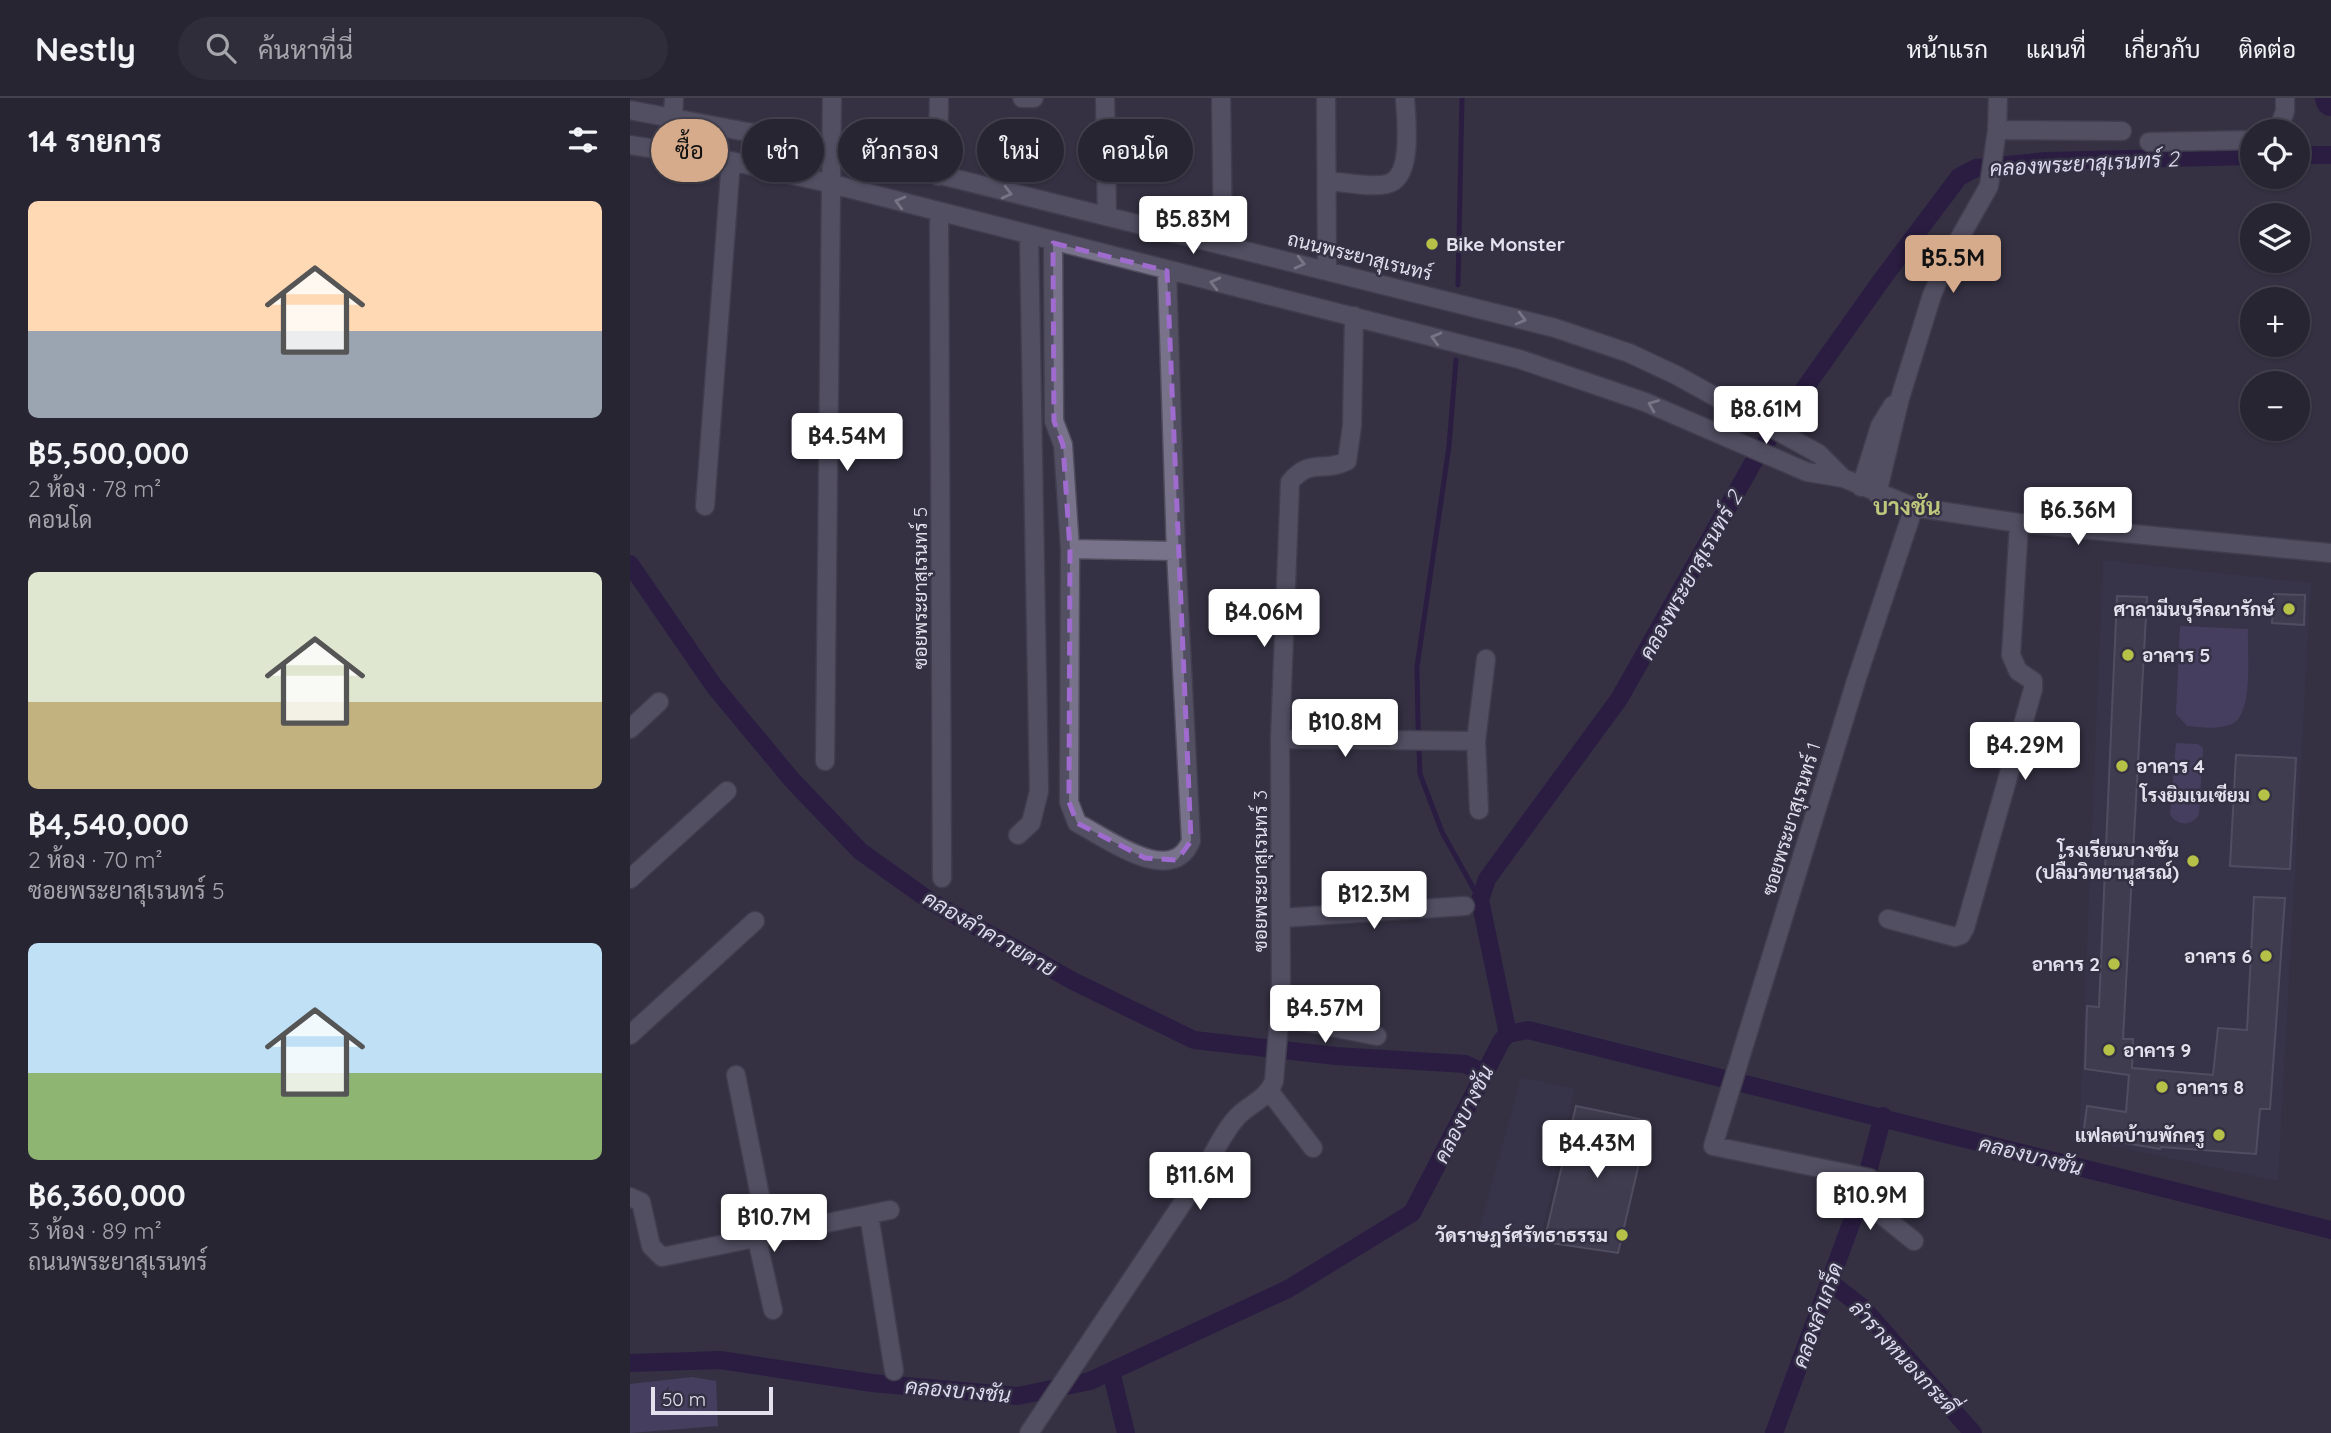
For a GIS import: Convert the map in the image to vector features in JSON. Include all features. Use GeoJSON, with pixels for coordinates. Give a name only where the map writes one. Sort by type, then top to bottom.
{"type":"FeatureCollection","features":[{"type":"Feature","properties":{"kind":"street"},"geometry":{"type":"LineString","coordinates":[[673,117],[674,98]]}},
{"type":"Feature","properties":{"kind":"street"},"geometry":{"type":"LineString","coordinates":[[825,761],[832,98]]}},
{"type":"Feature","properties":{"kind":"street"},"geometry":{"type":"LineString","coordinates":[[939,98],[939,119]]}},
{"type":"Feature","properties":{"kind":"street"},"geometry":{"type":"LineString","coordinates":[[1022,98],[1034,98]]}},
{"type":"Feature","properties":{"kind":"street"},"geometry":{"type":"LineString","coordinates":[[1105,98],[1107,216]]}},
{"type":"Feature","properties":{"kind":"street"},"geometry":{"type":"LineString","coordinates":[[1221,98],[1223,243]]}},
{"type":"Feature","properties":{"kind":"street"},"geometry":{"type":"LineString","coordinates":[[1326,98],[1327,269]]}},
{"type":"Feature","properties":{"kind":"street"},"geometry":{"type":"LineString","coordinates":[[1327,181],[1388,184],[1398,178],[1406,164],[1405,98]]}},
{"type":"Feature","properties":{"kind":"street"},"geometry":{"type":"LineString","coordinates":[[1869,491],[1932,295],[1946,262],[1989,186],[1995,150],[1998,98]]}},
{"type":"Feature","properties":{"kind":"street"},"geometry":{"type":"LineString","coordinates":[[2282,119],[2285,98]]}},
{"type":"Feature","properties":{"kind":"street","name":"ถนนพระยาสุเรนทร์"},"geometry":{"type":"LineString","coordinates":[[630,110],[838,150]]}},
{"type":"Feature","properties":{"kind":"street"},"geometry":{"type":"LineString","coordinates":[[1997,130],[2122,131]]}},
{"type":"Feature","properties":{"kind":"street"},"geometry":{"type":"LineString","coordinates":[[2149,142],[2240,140]]}},
{"type":"Feature","properties":{"kind":"street","name":"ถนนพระยาสุเรนทร์"},"geometry":{"type":"LineString","coordinates":[[630,145],[730,161],[831,184],[1029,237],[1354,316],[1531,363],[1646,402],[1739,440],[1807,472],[1843,478],[1869,491],[1914,507],[2019,523],[2331,553]]}},
{"type":"Feature","properties":{"kind":"street"},"geometry":{"type":"LineString","coordinates":[[705,506],[730,161]]}},
{"type":"Feature","properties":{"kind":"street","name":"ถนนพระยาสุเรนทร์"},"geometry":{"type":"LineString","coordinates":[[963,182],[1223,243],[1555,328],[1629,354],[1751,415],[1819,454],[1843,478]]}},
{"type":"Feature","properties":{"kind":"street","name":"ซอยพระยาสุเรนทร์ 5"},"geometry":{"type":"LineString","coordinates":[[939,213],[942,878]]}},
{"type":"Feature","properties":{"kind":"street"},"geometry":{"type":"LineString","coordinates":[[1018,835],[1031,822],[1039,790],[1029,237]]}},
{"type":"Feature","properties":{"kind":"street"},"geometry":{"type":"LineString","coordinates":[[1053,243],[1054,421],[1063,445],[1070,549],[1071,814],[1077,823],[1146,859],[1162,862],[1177,860],[1186,853],[1191,841],[1176,551],[1167,271]]}},
{"type":"Feature","properties":{"kind":"street","name":"ซอยพระยาสุเรนทร์ 3"},"geometry":{"type":"LineString","coordinates":[[1272,1086],[1280,1021],[1280,739],[1290,482],[1301,470],[1314,465],[1338,466],[1347,461],[1352,426],[1354,316]]}},
{"type":"Feature","properties":{"kind":"street","name":"ซอยพระยาสุเรนทร์ 1"},"geometry":{"type":"LineString","coordinates":[[1914,507],[1856,681],[1713,1146],[1870,1178],[1881,1187],[1883,1216],[1914,1241]]}},
{"type":"Feature","properties":{"kind":"street"},"geometry":{"type":"LineString","coordinates":[[1888,919],[1955,937],[1961,935],[1965,928],[2033,685],[2029,678],[2013,665],[2011,655],[2019,523]]}},
{"type":"Feature","properties":{"kind":"street"},"geometry":{"type":"LineString","coordinates":[[1070,549],[1176,551]]}},
{"type":"Feature","properties":{"kind":"street"},"geometry":{"type":"LineString","coordinates":[[1479,810],[1476,741],[1486,659]]}},
{"type":"Feature","properties":{"kind":"street"},"geometry":{"type":"LineString","coordinates":[[630,729],[659,702]]}},
{"type":"Feature","properties":{"kind":"street"},"geometry":{"type":"LineString","coordinates":[[1280,739],[1476,741]]}},
{"type":"Feature","properties":{"kind":"street"},"geometry":{"type":"LineString","coordinates":[[630,880],[727,791]]}},
{"type":"Feature","properties":{"kind":"street"},"geometry":{"type":"LineString","coordinates":[[1281,918],[1465,906]]}},
{"type":"Feature","properties":{"kind":"street"},"geometry":{"type":"LineString","coordinates":[[630,1035],[755,921]]}},
{"type":"Feature","properties":{"kind":"street"},"geometry":{"type":"LineString","coordinates":[[1280,1021],[1377,1036]]}},
{"type":"Feature","properties":{"kind":"street"},"geometry":{"type":"LineString","coordinates":[[736,1074],[773,1310]]}},
{"type":"Feature","properties":{"kind":"street"},"geometry":{"type":"LineString","coordinates":[[1028,1433],[1239,1115],[1272,1086],[1313,1147]]}},
{"type":"Feature","properties":{"kind":"street"},"geometry":{"type":"LineString","coordinates":[[630,1197],[641,1202],[650,1246],[662,1257],[890,1210]]}},
{"type":"Feature","properties":{"kind":"street"},"geometry":{"type":"LineString","coordinates":[[869,1215],[894,1371]]}},
{"type":"Feature","properties":{"kind":"highlighted area"},"geometry":{"type":"Polygon","coordinates":[[[1053,243],[1167,271],[1191,841],[1177,860],[1145,858],[1077,823],[1069,802],[1070,549],[1063,445],[1054,421],[1053,243]]]}},
{"type":"Feature","properties":{"kind":"shaded area","name":"โรงเรียนบางชัน (ปลื้มวิทยานุสรณ์)"},"geometry":{"type":"Polygon","coordinates":[[[2103,560],[2311,583],[2278,1181],[2079,1139],[2103,560]]]}},
{"type":"Feature","properties":{"kind":"shaded area"},"geometry":{"type":"Polygon","coordinates":[[[2180,626],[2248,629],[2244,708],[2232,724],[2215,728],[2187,726],[2176,714],[2180,626]]]}},
{"type":"Feature","properties":{"kind":"shaded area"},"geometry":{"type":"Polygon","coordinates":[[[2176,743],[2198,744],[2203,748],[2199,814],[2189,823],[2180,823],[2170,814],[2176,743]]]}},
{"type":"Feature","properties":{"kind":"shaded area"},"geometry":{"type":"Polygon","coordinates":[[[1521,1077],[1575,1089],[1538,1250],[1478,1234],[1521,1077]]]}},
{"type":"Feature","properties":{"kind":"shaded area"},"geometry":{"type":"Polygon","coordinates":[[[692,1377],[716,1381],[718,1426],[630,1433],[630,1384],[692,1377]]]}},
{"type":"Feature","properties":{"kind":"building","name":"ศาลามีนบุรีคณารักษ์"},"geometry":{"type":"Polygon","coordinates":[[[2274,594],[2305,595],[2304,625],[2272,623],[2274,594]]]}},
{"type":"Feature","properties":{"kind":"building"},"geometry":{"type":"Polygon","coordinates":[[[2117,596],[2147,597],[2123,1039],[2133,1039],[2132,1068],[2213,1075],[2218,1028],[2247,1030],[2254,897],[2285,898],[2270,1109],[2260,1109],[2256,1154],[2160,1149],[2083,1136],[2087,1106],[2126,1112],[2129,1075],[2085,1069],[2087,1006],[2099,1007],[2117,596]]]}},
{"type":"Feature","properties":{"kind":"building","name":"โรงยิมเนเซียม"},"geometry":{"type":"Polygon","coordinates":[[[2236,755],[2296,758],[2290,869],[2230,866],[2236,755]]]}},
{"type":"Feature","properties":{"kind":"building"},"geometry":{"type":"Polygon","coordinates":[[[1576,1106],[1649,1121],[1618,1253],[1544,1242],[1576,1106]]]}},
{"type":"Feature","properties":{"kind":"waterway"},"geometry":{"type":"LineString","coordinates":[[1458,285],[1462,98]]}},
{"type":"Feature","properties":{"kind":"waterway","name":"คลองพระยาสุเรนทร์ 2"},"geometry":{"type":"LineString","coordinates":[[2310,155],[2331,155]]}},
{"type":"Feature","properties":{"kind":"waterway","name":"คลองพระยาสุเรนทร์ 2"},"geometry":{"type":"LineString","coordinates":[[1508,1034],[1480,900],[1487,879],[1619,699],[1758,454],[1883,278],[1959,177],[1976,168],[2046,161],[2240,156]]}},
{"type":"Feature","properties":{"kind":"waterway"},"geometry":{"type":"LineString","coordinates":[[1456,360],[1449,446],[1417,667],[1420,774],[1442,832],[1480,900]]}},
{"type":"Feature","properties":{"kind":"waterway","name":"คลองลำควายตาย"},"geometry":{"type":"LineString","coordinates":[[630,564],[714,686],[792,780],[860,851],[930,901],[1073,981],[1194,1040],[1336,1056],[1465,1064],[1484,1073]]}},
{"type":"Feature","properties":{"kind":"waterway","name":"คลองบางชัน"},"geometry":{"type":"LineString","coordinates":[[630,1363],[720,1360],[872,1383],[1018,1396],[1090,1381],[1288,1289],[1412,1213],[1502,1040],[1508,1034],[1528,1030],[2331,1230]]}},
{"type":"Feature","properties":{"kind":"waterway","name":"คลองลำเกร็ด"},"geometry":{"type":"LineString","coordinates":[[1774,1433],[1862,1194],[1883,1116]]}},
{"type":"Feature","properties":{"kind":"waterway","name":"ลำรางหนองกระดี่"},"geometry":{"type":"LineString","coordinates":[[1831,1283],[1862,1307],[1973,1433]]}},
{"type":"Feature","properties":{"kind":"waterway"},"geometry":{"type":"LineString","coordinates":[[1111,1371],[1126,1433]]}},
{"type":"Feature","properties":{"kind":"place","name":"Bike Monster"},"geometry":{"type":"Point","coordinates":[1432,244]}},
{"type":"Feature","properties":{"kind":"place","name":"ศาลามีนบุรีคณารักษ์"},"geometry":{"type":"Point","coordinates":[2289,609]}},
{"type":"Feature","properties":{"kind":"place","name":"อาคาร 5"},"geometry":{"type":"Point","coordinates":[2128,655]}},
{"type":"Feature","properties":{"kind":"place","name":"อาคาร 4"},"geometry":{"type":"Point","coordinates":[2122,766]}},
{"type":"Feature","properties":{"kind":"place","name":"โรงยิมเนเซียม"},"geometry":{"type":"Point","coordinates":[2264,795]}},
{"type":"Feature","properties":{"kind":"place","name":"โรงเรียนบางชัน (ปลื้มวิทยานุสรณ์)"},"geometry":{"type":"Point","coordinates":[2193,861]}},
{"type":"Feature","properties":{"kind":"place","name":"อาคาร 6"},"geometry":{"type":"Point","coordinates":[2266,956]}},
{"type":"Feature","properties":{"kind":"place","name":"อาคาร 2"},"geometry":{"type":"Point","coordinates":[2114,964]}},
{"type":"Feature","properties":{"kind":"place","name":"อาคาร 9"},"geometry":{"type":"Point","coordinates":[2109,1050]}},
{"type":"Feature","properties":{"kind":"place","name":"อาคาร 8"},"geometry":{"type":"Point","coordinates":[2162,1087]}},
{"type":"Feature","properties":{"kind":"place","name":"แฟลตบ้านพักครู"},"geometry":{"type":"Point","coordinates":[2219,1135]}},
{"type":"Feature","properties":{"kind":"place","name":"วัดราษฎร์ศรัทธาธรรม"},"geometry":{"type":"Point","coordinates":[1622,1235]}},
{"type":"Feature","properties":{"kind":"district","name":"บางชัน"},"geometry":{"type":"Point","coordinates":[1907,506]}}]}
